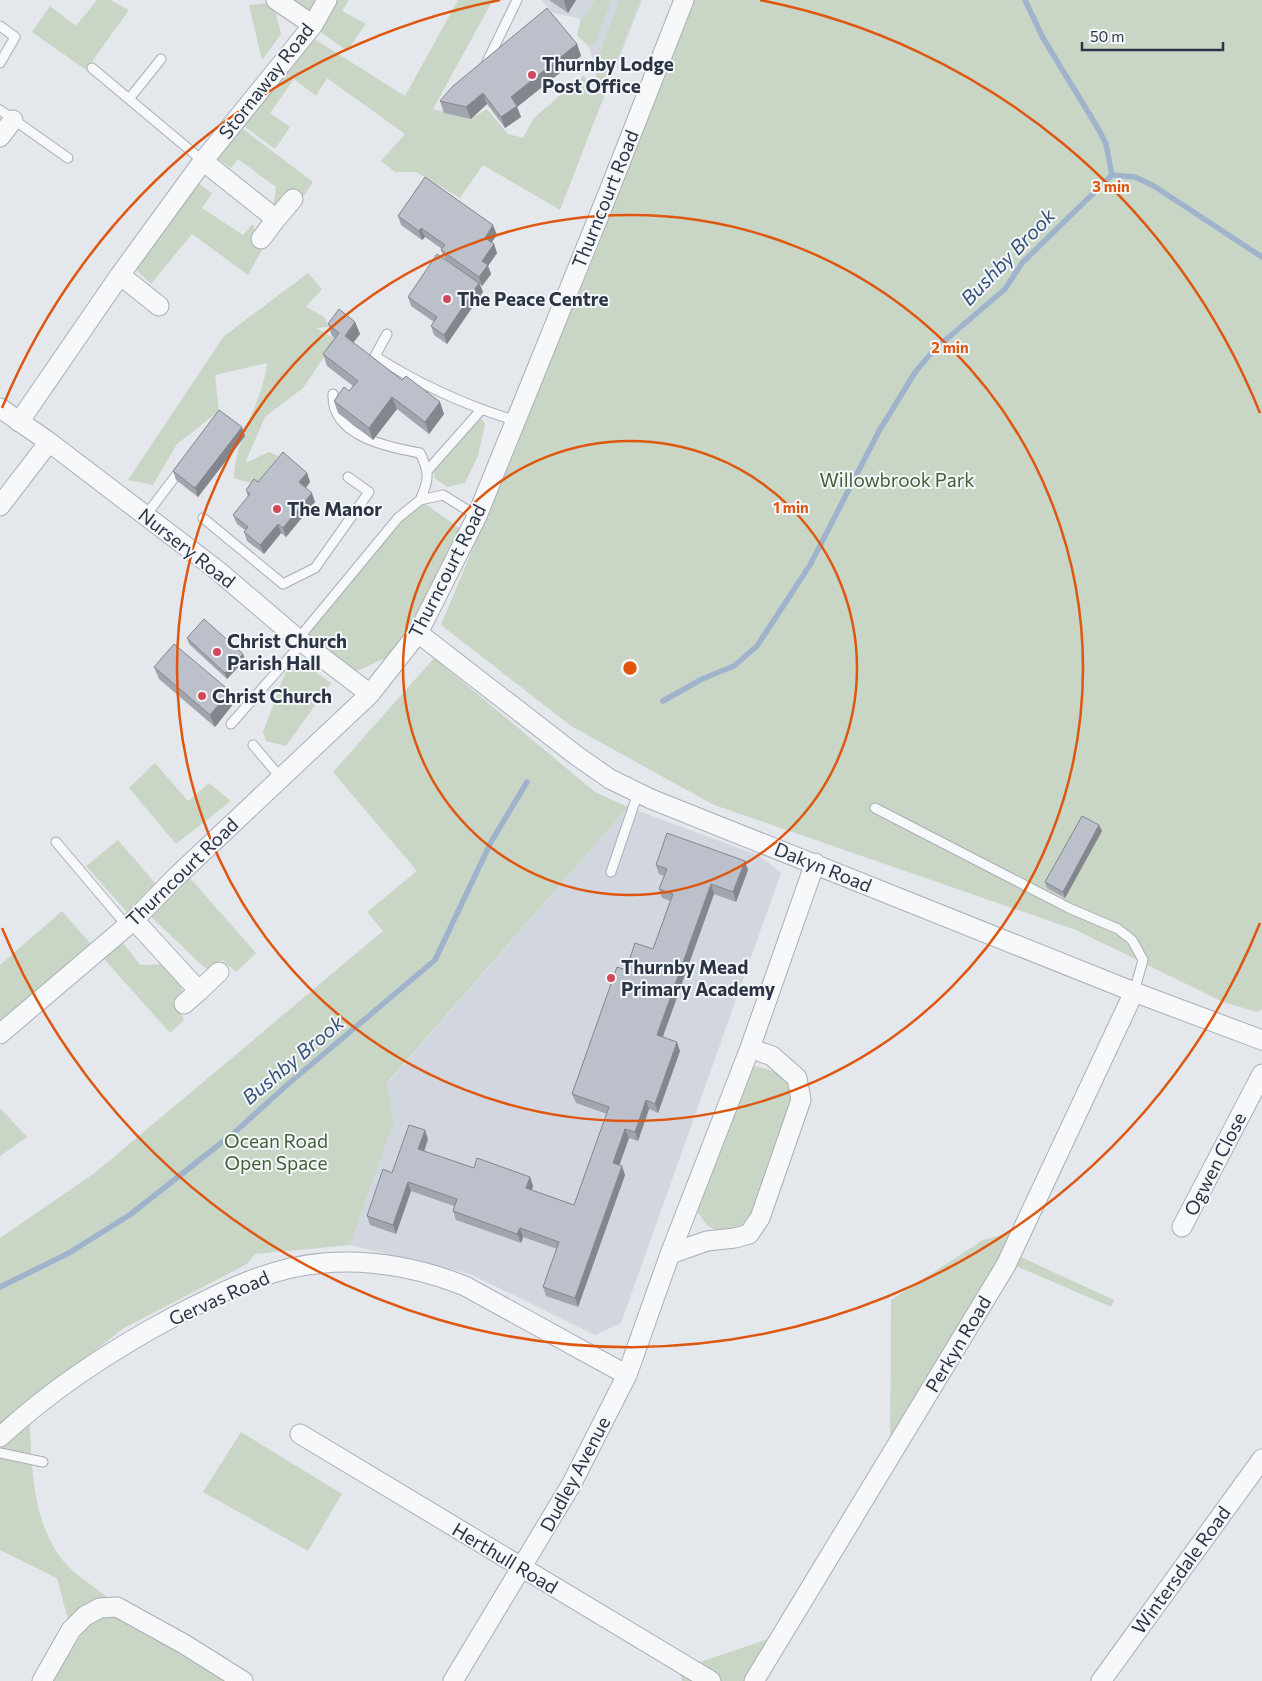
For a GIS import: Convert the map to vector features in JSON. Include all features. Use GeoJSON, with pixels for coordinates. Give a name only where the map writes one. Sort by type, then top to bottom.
{"type":"FeatureCollection","features":[{"type":"Feature","properties":{"kind":"street"},"geometry":{"type":"LineString","coordinates":[[276,0],[312,25]]}},
{"type":"Feature","properties":{"kind":"street","name":"Stornaway Road"},"geometry":{"type":"LineString","coordinates":[[19,422],[120,275],[203,161],[312,25],[327,0]]}},
{"type":"Feature","properties":{"kind":"street","name":"Thurncourt Road"},"geometry":{"type":"LineString","coordinates":[[0,1034],[131,923],[176,877],[370,694],[418,632],[477,516],[684,0]]}},
{"type":"Feature","properties":{"kind":"street"},"geometry":{"type":"LineString","coordinates":[[0,137],[6,115]]}},
{"type":"Feature","properties":{"kind":"street"},"geometry":{"type":"LineString","coordinates":[[203,161],[276,219]]}},
{"type":"Feature","properties":{"kind":"street"},"geometry":{"type":"LineString","coordinates":[[261,239],[293,199]]}},
{"type":"Feature","properties":{"kind":"street"},"geometry":{"type":"LineString","coordinates":[[120,275],[159,306]]}},
{"type":"Feature","properties":{"kind":"street","name":"Nursery Road"},"geometry":{"type":"LineString","coordinates":[[0,408],[49,442],[146,515],[217,570],[300,641],[370,694]]}},
{"type":"Feature","properties":{"kind":"street"},"geometry":{"type":"LineString","coordinates":[[0,506],[49,442]]}},
{"type":"Feature","properties":{"kind":"street","name":"Dakyn Road"},"geometry":{"type":"LineString","coordinates":[[418,632],[577,756],[610,779],[638,793],[1134,992],[1262,1040]]}},
{"type":"Feature","properties":{"kind":"street","name":"Dudley Avenue"},"geometry":{"type":"LineString","coordinates":[[453,1681],[523,1568],[571,1485],[627,1375],[670,1254],[750,1048],[815,863]]}},
{"type":"Feature","properties":{"kind":"street"},"geometry":{"type":"LineString","coordinates":[[131,923],[198,991]]}},
{"type":"Feature","properties":{"kind":"street"},"geometry":{"type":"LineString","coordinates":[[184,1004],[219,972]]}},
{"type":"Feature","properties":{"kind":"street","name":"Perkyn Road"},"geometry":{"type":"LineString","coordinates":[[754,1681],[1006,1265],[1134,992]]}},
{"type":"Feature","properties":{"kind":"street"},"geometry":{"type":"LineString","coordinates":[[670,1254],[707,1242],[749,1234],[760,1218],[801,1100],[797,1078],[772,1056],[750,1048]]}},
{"type":"Feature","properties":{"kind":"street","name":"Ogwen Close"},"geometry":{"type":"LineString","coordinates":[[1182,1227],[1262,1074]]}},
{"type":"Feature","properties":{"kind":"street","name":"Gervas Road"},"geometry":{"type":"LineString","coordinates":[[0,1437],[51,1393],[119,1346],[205,1299],[271,1273],[322,1263],[382,1264],[443,1277],[465,1286],[627,1375]]}},
{"type":"Feature","properties":{"kind":"street","name":"Herthull Road"},"geometry":{"type":"LineString","coordinates":[[300,1434],[711,1681]]}},
{"type":"Feature","properties":{"kind":"street","name":"Wintersdale Road"},"geometry":{"type":"LineString","coordinates":[[1101,1681],[1262,1459]]}},
{"type":"Feature","properties":{"kind":"street"},"geometry":{"type":"LineString","coordinates":[[42,1681],[71,1630],[85,1616],[100,1608],[116,1607],[184,1644],[243,1681]]}},
{"type":"Feature","properties":{"kind":"lane"},"geometry":{"type":"LineString","coordinates":[[487,62],[517,0]]}},
{"type":"Feature","properties":{"kind":"lane"},"geometry":{"type":"LineString","coordinates":[[0,26],[16,37],[0,63]]}},
{"type":"Feature","properties":{"kind":"lane"},"geometry":{"type":"LineString","coordinates":[[129,99],[161,59]]}},
{"type":"Feature","properties":{"kind":"lane"},"geometry":{"type":"LineString","coordinates":[[92,68],[203,161]]}},
{"type":"Feature","properties":{"kind":"lane"},"geometry":{"type":"LineString","coordinates":[[6,115],[68,158]]}},
{"type":"Feature","properties":{"kind":"lane"},"geometry":{"type":"LineString","coordinates":[[386,334],[375,356],[438,392],[481,410],[516,421]]}},
{"type":"Feature","properties":{"kind":"lane"},"geometry":{"type":"LineString","coordinates":[[333,394],[332,408],[343,422],[370,441],[388,447],[420,453],[427,471],[428,481],[420,500]]}},
{"type":"Feature","properties":{"kind":"lane"},"geometry":{"type":"LineString","coordinates":[[427,471],[481,410]]}},
{"type":"Feature","properties":{"kind":"lane"},"geometry":{"type":"LineString","coordinates":[[146,515],[187,461]]}},
{"type":"Feature","properties":{"kind":"lane"},"geometry":{"type":"LineString","coordinates":[[203,518],[283,584],[315,568],[369,492],[348,476]]}},
{"type":"Feature","properties":{"kind":"lane"},"geometry":{"type":"LineString","coordinates":[[230,724],[300,641],[398,518],[420,500],[443,495],[477,516]]}},
{"type":"Feature","properties":{"kind":"lane"},"geometry":{"type":"LineString","coordinates":[[253,745],[281,778]]}},
{"type":"Feature","properties":{"kind":"lane"},"geometry":{"type":"LineString","coordinates":[[611,872],[638,793]]}},
{"type":"Feature","properties":{"kind":"lane"},"geometry":{"type":"LineString","coordinates":[[875,808],[1069,908],[1118,929],[1132,940],[1143,960],[1134,992]]}},
{"type":"Feature","properties":{"kind":"lane"},"geometry":{"type":"LineString","coordinates":[[56,842],[131,923]]}},
{"type":"Feature","properties":{"kind":"lane"},"geometry":{"type":"LineString","coordinates":[[0,1453],[43,1462]]}},
{"type":"Feature","properties":{"kind":"shaded area"},"geometry":{"type":"Polygon","coordinates":[[[542,0],[642,0],[605,94],[579,18],[553,13],[542,0]]]}},
{"type":"Feature","properties":{"kind":"shaded area","name":"Thurnby Mead Primary Academy"},"geometry":{"type":"Polygon","coordinates":[[[628,807],[760,856],[781,873],[621,1323],[595,1335],[470,1274],[350,1245],[394,1122],[387,1084],[628,807]]]}},
{"type":"Feature","properties":{"kind":"green space"},"geometry":{"type":"Polygon","coordinates":[[[97,0],[110,0],[129,10],[86,70],[32,32],[50,6],[76,26],[97,0]]]}},
{"type":"Feature","properties":{"kind":"green space"},"geometry":{"type":"Polygon","coordinates":[[[276,0],[349,0],[342,11],[366,24],[347,51],[276,0]]]}},
{"type":"Feature","properties":{"kind":"green space"},"geometry":{"type":"Polygon","coordinates":[[[458,0],[493,0],[433,109],[471,119],[487,109],[508,134],[523,138],[534,118],[584,75],[591,91],[605,94],[560,210],[483,165],[460,198],[416,172],[395,172],[381,161],[405,134],[327,78],[316,96],[294,79],[270,113],[290,127],[275,149],[236,120],[308,35],[405,96],[458,0]]]}},
{"type":"Feature","properties":{"kind":"green space"},"geometry":{"type":"Polygon","coordinates":[[[595,0],[612,0],[594,44],[588,46],[577,35],[580,23],[595,0]]]}},
{"type":"Feature","properties":{"kind":"green space"},"geometry":{"type":"Polygon","coordinates":[[[620,0],[640,0],[611,74],[604,80],[596,79],[597,60],[620,0]]]}},
{"type":"Feature","properties":{"kind":"green space","name":"Willowbrook Park"},"geometry":{"type":"Polygon","coordinates":[[[690,0],[1262,0],[1262,1009],[1257,1012],[1223,1002],[1076,930],[714,805],[571,726],[441,625],[546,372],[542,358],[572,296],[577,297],[602,237],[597,236],[690,0]]]}},
{"type":"Feature","properties":{"kind":"green space"},"geometry":{"type":"Polygon","coordinates":[[[273,2],[281,34],[262,60],[249,5],[273,2]]]}},
{"type":"Feature","properties":{"kind":"green space"},"geometry":{"type":"Polygon","coordinates":[[[234,122],[313,182],[301,200],[273,207],[276,187],[238,159],[231,168],[209,153],[234,122]]]}},
{"type":"Feature","properties":{"kind":"green space"},"geometry":{"type":"Polygon","coordinates":[[[191,178],[212,193],[202,208],[243,235],[253,224],[257,244],[264,246],[248,275],[192,234],[151,284],[129,263],[191,178]]]}},
{"type":"Feature","properties":{"kind":"green space"},"geometry":{"type":"Polygon","coordinates":[[[308,273],[322,289],[306,307],[324,317],[329,327],[316,328],[336,339],[303,388],[265,417],[245,463],[269,452],[278,456],[257,485],[234,478],[239,448],[260,392],[267,363],[215,375],[219,411],[177,444],[153,485],[128,480],[224,336],[308,273]]]}},
{"type":"Feature","properties":{"kind":"green space"},"geometry":{"type":"Polygon","coordinates":[[[478,414],[485,424],[478,456],[465,483],[447,487],[435,478],[431,466],[478,414]]]}},
{"type":"Feature","properties":{"kind":"green space"},"geometry":{"type":"Polygon","coordinates":[[[420,500],[465,532],[405,649],[346,676],[298,639],[398,518],[420,500]]]}},
{"type":"Feature","properties":{"kind":"green space"},"geometry":{"type":"Polygon","coordinates":[[[292,655],[331,683],[286,746],[266,741],[263,732],[292,655]]]}},
{"type":"Feature","properties":{"kind":"green space","name":"Ocean Road Open Space"},"geometry":{"type":"Polygon","coordinates":[[[434,658],[595,792],[628,807],[387,1083],[394,1122],[350,1245],[255,1254],[247,1264],[124,1328],[25,1405],[29,1410],[35,1489],[45,1528],[53,1546],[64,1562],[76,1574],[117,1607],[70,1627],[57,1578],[0,1550],[0,1238],[96,1172],[383,931],[367,912],[417,871],[333,772],[434,658]]]}},
{"type":"Feature","properties":{"kind":"green space"},"geometry":{"type":"Polygon","coordinates":[[[155,763],[188,801],[209,783],[231,801],[176,844],[129,788],[155,763]]]}},
{"type":"Feature","properties":{"kind":"green space"},"geometry":{"type":"Polygon","coordinates":[[[118,840],[162,891],[183,870],[256,953],[236,972],[222,960],[206,969],[144,910],[134,920],[86,866],[118,840]]]}},
{"type":"Feature","properties":{"kind":"green space"},"geometry":{"type":"Polygon","coordinates":[[[62,911],[97,951],[0,1026],[0,965],[62,911]]]}},
{"type":"Feature","properties":{"kind":"green space"},"geometry":{"type":"Polygon","coordinates":[[[117,935],[140,965],[174,964],[184,997],[179,1009],[184,1020],[170,1033],[97,951],[117,935]]]}},
{"type":"Feature","properties":{"kind":"green space"},"geometry":{"type":"Polygon","coordinates":[[[744,1063],[778,1073],[783,1077],[791,1091],[794,1103],[752,1217],[744,1227],[718,1232],[707,1225],[692,1205],[744,1063]]]}},
{"type":"Feature","properties":{"kind":"green space"},"geometry":{"type":"Polygon","coordinates":[[[0,1108],[27,1137],[0,1156],[0,1108]]]}},
{"type":"Feature","properties":{"kind":"green space"},"geometry":{"type":"Polygon","coordinates":[[[1017,1231],[890,1458],[891,1300],[983,1240],[1017,1231]]]}},
{"type":"Feature","properties":{"kind":"green space"},"geometry":{"type":"Polygon","coordinates":[[[1012,1253],[1114,1300],[1111,1307],[1007,1262],[1012,1253]]]}},
{"type":"Feature","properties":{"kind":"green space"},"geometry":{"type":"Polygon","coordinates":[[[241,1432],[342,1494],[308,1551],[203,1492],[241,1432]]]}},
{"type":"Feature","properties":{"kind":"green space"},"geometry":{"type":"Polygon","coordinates":[[[103,1615],[120,1615],[226,1681],[51,1681],[91,1620],[103,1615]]]}},
{"type":"Feature","properties":{"kind":"green space"},"geometry":{"type":"Polygon","coordinates":[[[777,1636],[748,1681],[682,1681],[679,1669],[777,1636]]]}},
{"type":"Feature","properties":{"kind":"building"},"geometry":{"type":"Polygon","coordinates":[[[547,8],[577,44],[511,97],[517,106],[501,117],[483,93],[466,107],[440,101],[452,87],[547,8]]]}},
{"type":"Feature","properties":{"kind":"building"},"geometry":{"type":"Polygon","coordinates":[[[425,177],[493,225],[485,238],[494,244],[482,261],[488,265],[479,277],[441,250],[445,245],[421,228],[419,231],[398,216],[425,177]]]}},
{"type":"Feature","properties":{"kind":"building","name":"The Peace Centre"},"geometry":{"type":"Polygon","coordinates":[[[437,254],[479,283],[444,335],[431,326],[437,317],[408,297],[437,254]]]}},
{"type":"Feature","properties":{"kind":"building"},"geometry":{"type":"Polygon","coordinates":[[[339,309],[355,322],[345,336],[402,380],[406,376],[440,402],[425,422],[392,397],[369,428],[334,401],[344,387],[349,391],[358,381],[323,354],[339,333],[328,324],[339,309]]]}},
{"type":"Feature","properties":{"kind":"building"},"geometry":{"type":"Polygon","coordinates":[[[219,410],[242,427],[195,488],[173,471],[219,410]]]}},
{"type":"Feature","properties":{"kind":"building"},"geometry":{"type":"Polygon","coordinates":[[[283,452],[307,473],[299,482],[312,493],[283,528],[278,524],[260,545],[244,532],[248,527],[233,515],[250,494],[246,490],[254,479],[258,482],[283,452]]]}},
{"type":"Feature","properties":{"kind":"building","name":"Christ Church Parish Hall"},"geometry":{"type":"Polygon","coordinates":[[[204,619],[243,654],[225,673],[187,638],[204,619]]]}},
{"type":"Feature","properties":{"kind":"building","name":"Christ Church"},"geometry":{"type":"Polygon","coordinates":[[[174,644],[230,691],[210,715],[154,667],[174,644]]]}},
{"type":"Feature","properties":{"kind":"building"},"geometry":{"type":"Polygon","coordinates":[[[1082,816],[1099,825],[1063,892],[1045,882],[1082,816]]]}},
{"type":"Feature","properties":{"kind":"building"},"geometry":{"type":"Polygon","coordinates":[[[667,833],[745,861],[733,892],[711,884],[657,1035],[677,1042],[655,1104],[646,1100],[635,1132],[625,1129],[613,1163],[622,1166],[575,1298],[543,1287],[559,1242],[520,1228],[517,1234],[453,1211],[457,1199],[408,1182],[393,1225],[367,1216],[383,1169],[392,1173],[409,1125],[425,1130],[418,1149],[474,1168],[477,1158],[530,1177],[526,1188],[574,1205],[609,1107],[572,1094],[617,967],[626,970],[635,943],[653,949],[673,894],[659,889],[667,869],[656,865],[667,833]]]}},
{"type":"Feature","properties":{"kind":"waterway"},"geometry":{"type":"LineString","coordinates":[[1025,0],[1043,38],[1106,144],[1112,175]]}},
{"type":"Feature","properties":{"kind":"waterway","name":"Bushby Brook"},"geometry":{"type":"LineString","coordinates":[[663,701],[702,679],[734,666],[757,646],[810,565],[879,431],[916,371],[935,349],[1005,289],[1022,263],[1112,175],[1135,177],[1154,186],[1262,257]]}},
{"type":"Feature","properties":{"kind":"waterway","name":"Bushby Brook"},"geometry":{"type":"LineString","coordinates":[[0,1287],[69,1253],[131,1214],[235,1132],[287,1085],[435,960],[491,842],[527,782]]}},
{"type":"Feature","properties":{"kind":"place","name":"Thurnby Lodge Post Office"},"geometry":{"type":"Point","coordinates":[532,75]}},
{"type":"Feature","properties":{"kind":"place","name":"The Peace Centre"},"geometry":{"type":"Point","coordinates":[447,299]}},
{"type":"Feature","properties":{"kind":"place","name":"The Manor"},"geometry":{"type":"Point","coordinates":[277,509]}},
{"type":"Feature","properties":{"kind":"place","name":"Christ Church Parish Hall"},"geometry":{"type":"Point","coordinates":[217,652]}},
{"type":"Feature","properties":{"kind":"place","name":"Christ Church"},"geometry":{"type":"Point","coordinates":[202,696]}},
{"type":"Feature","properties":{"kind":"place","name":"Thurnby Mead Primary Academy"},"geometry":{"type":"Point","coordinates":[611,978]}}]}
